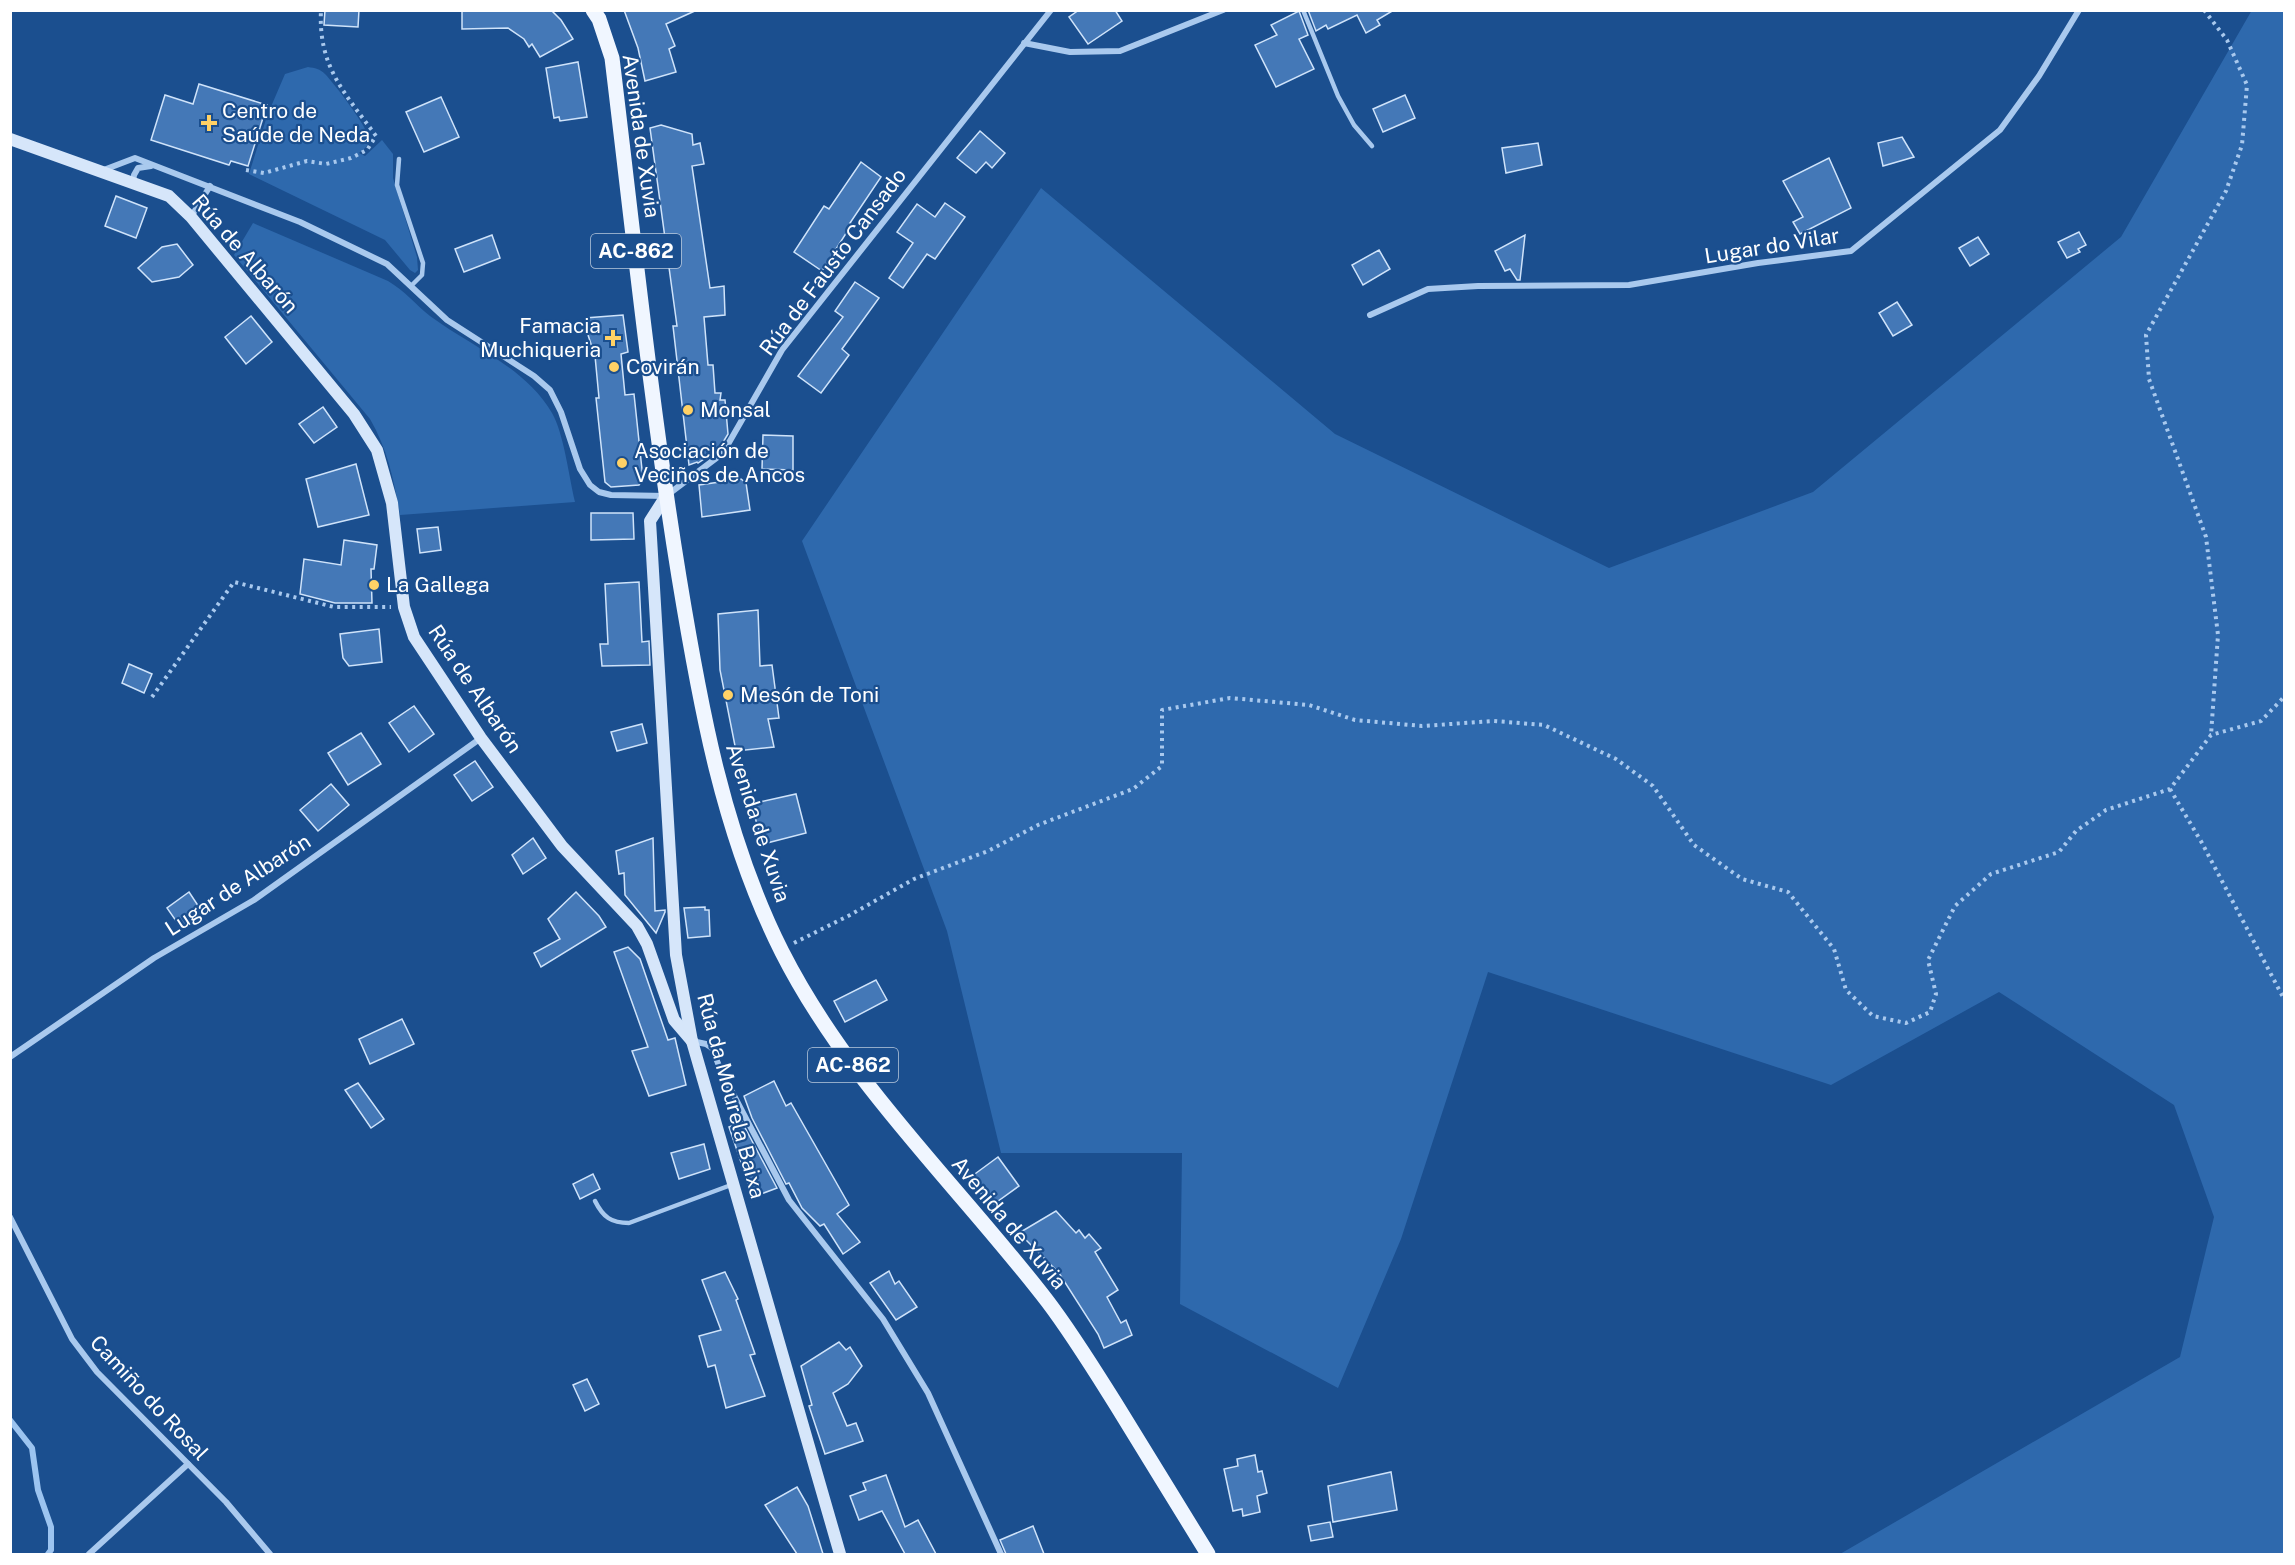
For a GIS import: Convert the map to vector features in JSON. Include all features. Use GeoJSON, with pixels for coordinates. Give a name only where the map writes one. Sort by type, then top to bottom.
{"type":"FeatureCollection","features":[{"type":"Feature","properties":{"kind":"main road","name":"Avenida de Xuvia"},"geometry":{"type":"LineString","coordinates":[[593,10],[599,19],[612,58],[666,496],[696,680],[715,763],[747,869],[781,949],[815,1008],[881,1102],[1050,1305],[1089,1362],[1208,1554]]}},
{"type":"Feature","properties":{"kind":"street","name":"Rúa de Fausto Cansado"},"geometry":{"type":"LineString","coordinates":[[666,496],[723,453],[782,350],[1051,10]]}},
{"type":"Feature","properties":{"kind":"street"},"geometry":{"type":"LineString","coordinates":[[1024,43],[1070,52],[1120,51],[1198,22],[1222,10]]}},
{"type":"Feature","properties":{"kind":"street","name":"Lugar do Vilar"},"geometry":{"type":"LineString","coordinates":[[1370,315],[1428,289],[1478,286],[1629,285],[1758,263],[1851,251],[2000,130],[2039,76],[2079,10]]}},
{"type":"Feature","properties":{"kind":"street","name":"Rúa de Albarón"},"geometry":{"type":"LineString","coordinates":[[10,139],[169,196],[191,217],[354,414],[377,450],[392,502],[404,608],[414,637],[481,738],[562,846],[637,926],[647,944],[674,1020],[692,1041]]}},
{"type":"Feature","properties":{"kind":"street"},"geometry":{"type":"LineString","coordinates":[[101,171],[135,158],[300,222],[387,264],[431,308],[534,376],[550,390],[561,412],[580,469],[590,485],[599,492],[611,495],[666,496]]}},
{"type":"Feature","properties":{"kind":"street"},"geometry":{"type":"LineString","coordinates":[[133,183],[138,168],[152,165]]}},
{"type":"Feature","properties":{"kind":"street"},"geometry":{"type":"LineString","coordinates":[[191,217],[210,186]]}},
{"type":"Feature","properties":{"kind":"street","name":"Rúa da Mourela Baixa"},"geometry":{"type":"LineString","coordinates":[[666,496],[650,521],[676,955],[692,1041],[840,1554]]}},
{"type":"Feature","properties":{"kind":"street","name":"Lugar de Albarón"},"geometry":{"type":"LineString","coordinates":[[10,1057],[154,958],[254,900],[481,738]]}},
{"type":"Feature","properties":{"kind":"street"},"geometry":{"type":"LineString","coordinates":[[692,1041],[712,1048],[721,1071],[789,1200],[883,1319],[928,1394],[1001,1554]]}},
{"type":"Feature","properties":{"kind":"street","name":"Camiño do Rosal"},"geometry":{"type":"LineString","coordinates":[[10,1217],[72,1339],[97,1372],[226,1502],[270,1554]]}},
{"type":"Feature","properties":{"kind":"street"},"geometry":{"type":"LineString","coordinates":[[89,1554],[188,1464]]}},
{"type":"Feature","properties":{"kind":"lane"},"geometry":{"type":"LineString","coordinates":[[1303,10],[1338,96],[1354,125],[1372,146]]}},
{"type":"Feature","properties":{"kind":"lane"},"geometry":{"type":"LineString","coordinates":[[399,159],[397,185],[423,263],[422,275],[411,286]]}},
{"type":"Feature","properties":{"kind":"lane"},"geometry":{"type":"LineString","coordinates":[[595,1201],[604,1216],[612,1221],[629,1223],[733,1184]]}},
{"type":"Feature","properties":{"kind":"path"},"geometry":{"type":"LineString","coordinates":[[246,170],[264,173],[295,163],[307,161],[326,164],[351,158],[367,150],[376,136],[333,76],[325,58],[320,26],[321,10]]}},
{"type":"Feature","properties":{"kind":"path"},"geometry":{"type":"LineString","coordinates":[[781,949],[850,915],[914,879],[988,851],[1038,825],[1133,789],[1162,766],[1162,710],[1230,698],[1309,705],[1355,720],[1422,726],[1494,721],[1544,725],[1616,759],[1653,786],[1694,845],[1742,879],[1788,892],[1834,949],[1846,990],[1873,1016],[1906,1023],[1930,1012],[1936,994],[1928,960],[1955,906],[1991,874],[2059,852],[2076,831],[2106,810],[2170,789],[2211,735],[2218,635],[2206,537],[2149,379],[2146,335],[2226,191],[2242,145],[2247,85],[2227,40],[2204,10]]}},
{"type":"Feature","properties":{"kind":"path"},"geometry":{"type":"LineString","coordinates":[[152,697],[234,582],[334,608],[404,608]]}},
{"type":"Feature","properties":{"kind":"path"},"geometry":{"type":"LineString","coordinates":[[2211,735],[2261,721],[2284,697]]}},
{"type":"Feature","properties":{"kind":"path"},"geometry":{"type":"LineString","coordinates":[[2170,789],[2202,843],[2284,999]]}},
{"type":"Feature","properties":{"kind":"shaded area"},"geometry":{"type":"Polygon","coordinates":[[[2252,10],[2284,11],[2284,1554],[1840,1554],[2180,1357],[2214,1217],[2174,1105],[1999,992],[1831,1085],[1488,972],[1401,1239],[1338,1388],[1180,1304],[1182,1153],[1001,1153],[947,931],[802,541],[1041,188],[1335,434],[1609,568],[1813,492],[2121,237],[2252,10]]]}},
{"type":"Feature","properties":{"kind":"shaded area"},"geometry":{"type":"Polygon","coordinates":[[[308,67],[325,74],[363,125],[369,143],[359,153],[365,156],[382,140],[393,154],[393,178],[417,257],[418,270],[415,273],[385,240],[249,174],[267,116],[285,74],[308,67]]]}},
{"type":"Feature","properties":{"kind":"shaded area"},"geometry":{"type":"Polygon","coordinates":[[[253,223],[388,281],[430,316],[513,370],[541,397],[552,413],[563,444],[575,502],[400,515],[386,454],[370,419],[234,255],[253,223]]]}},
{"type":"Feature","properties":{"kind":"building"},"geometry":{"type":"Polygon","coordinates":[[[325,10],[359,10],[358,27],[324,25],[325,10]]]}},
{"type":"Feature","properties":{"kind":"building"},"geometry":{"type":"Polygon","coordinates":[[[462,10],[551,10],[561,20],[573,39],[540,57],[532,44],[529,47],[524,39],[508,28],[462,29],[462,10]]]}},
{"type":"Feature","properties":{"kind":"building"},"geometry":{"type":"Polygon","coordinates":[[[624,10],[697,10],[666,24],[675,46],[669,49],[676,72],[645,81],[638,48],[624,10]]]}},
{"type":"Feature","properties":{"kind":"building"},"geometry":{"type":"Polygon","coordinates":[[[1079,10],[1115,10],[1122,21],[1088,44],[1069,17],[1079,10]]]}},
{"type":"Feature","properties":{"kind":"building"},"geometry":{"type":"Polygon","coordinates":[[[1308,10],[1394,10],[1377,20],[1380,25],[1366,33],[1357,15],[1328,29],[1326,25],[1316,31],[1308,10]]]}},
{"type":"Feature","properties":{"kind":"building"},"geometry":{"type":"Polygon","coordinates":[[[1299,11],[1308,35],[1299,39],[1314,69],[1276,87],[1255,45],[1277,35],[1271,25],[1299,11]]]}},
{"type":"Feature","properties":{"kind":"building"},"geometry":{"type":"Polygon","coordinates":[[[578,62],[587,117],[560,121],[559,117],[554,118],[546,68],[578,62]]]}},
{"type":"Feature","properties":{"kind":"building","name":"Centro de Saúde de Neda"},"geometry":{"type":"Polygon","coordinates":[[[199,84],[267,105],[248,166],[231,161],[229,165],[151,140],[165,95],[193,104],[199,84]]]}},
{"type":"Feature","properties":{"kind":"building"},"geometry":{"type":"Polygon","coordinates":[[[1405,95],[1415,118],[1383,132],[1373,109],[1405,95]]]}},
{"type":"Feature","properties":{"kind":"building"},"geometry":{"type":"Polygon","coordinates":[[[441,97],[459,137],[424,152],[406,112],[441,97]]]}},
{"type":"Feature","properties":{"kind":"building"},"geometry":{"type":"Polygon","coordinates":[[[661,125],[692,134],[693,145],[700,143],[704,164],[692,166],[710,288],[724,286],[725,315],[704,317],[708,365],[713,365],[715,393],[721,393],[720,400],[725,400],[728,434],[719,449],[698,463],[689,465],[673,326],[677,326],[650,128],[661,125]]]}},
{"type":"Feature","properties":{"kind":"building"},"geometry":{"type":"Polygon","coordinates":[[[980,131],[1005,153],[992,168],[986,162],[976,173],[957,158],[980,131]]]}},
{"type":"Feature","properties":{"kind":"building"},"geometry":{"type":"Polygon","coordinates":[[[1902,137],[1914,157],[1883,166],[1878,143],[1902,137]]]}},
{"type":"Feature","properties":{"kind":"building"},"geometry":{"type":"Polygon","coordinates":[[[1538,143],[1542,165],[1506,173],[1502,148],[1538,143]]]}},
{"type":"Feature","properties":{"kind":"building"},"geometry":{"type":"Polygon","coordinates":[[[1829,158],[1851,208],[1800,234],[1793,222],[1803,217],[1783,181],[1829,158]]]}},
{"type":"Feature","properties":{"kind":"building"},"geometry":{"type":"Polygon","coordinates":[[[861,162],[881,177],[850,223],[852,224],[822,271],[794,252],[824,206],[829,209],[861,162]]]}},
{"type":"Feature","properties":{"kind":"building"},"geometry":{"type":"Polygon","coordinates":[[[116,196],[147,208],[136,238],[105,226],[116,196]]]}},
{"type":"Feature","properties":{"kind":"building"},"geometry":{"type":"Polygon","coordinates":[[[945,203],[965,217],[935,259],[927,254],[903,288],[889,278],[913,243],[897,232],[917,204],[935,217],[945,203]]]}},
{"type":"Feature","properties":{"kind":"building"},"geometry":{"type":"Polygon","coordinates":[[[2079,232],[2086,245],[2078,249],[2080,252],[2067,258],[2058,242],[2079,232]]]}},
{"type":"Feature","properties":{"kind":"building"},"geometry":{"type":"Polygon","coordinates":[[[492,235],[500,258],[464,272],[455,249],[492,235]]]}},
{"type":"Feature","properties":{"kind":"building"},"geometry":{"type":"Polygon","coordinates":[[[1525,235],[1520,280],[1517,280],[1510,269],[1505,271],[1495,251],[1525,235]]]}},
{"type":"Feature","properties":{"kind":"building"},"geometry":{"type":"Polygon","coordinates":[[[1978,237],[1989,254],[1970,266],[1959,248],[1978,237]]]}},
{"type":"Feature","properties":{"kind":"building"},"geometry":{"type":"Polygon","coordinates":[[[177,244],[193,265],[179,277],[152,282],[138,268],[162,247],[177,244]]]}},
{"type":"Feature","properties":{"kind":"building"},"geometry":{"type":"Polygon","coordinates":[[[1379,250],[1390,269],[1363,285],[1352,265],[1379,250]]]}},
{"type":"Feature","properties":{"kind":"building"},"geometry":{"type":"Polygon","coordinates":[[[855,282],[879,298],[842,349],[849,355],[821,393],[798,376],[843,317],[835,311],[855,282]]]}},
{"type":"Feature","properties":{"kind":"building"},"geometry":{"type":"Polygon","coordinates":[[[1897,302],[1912,325],[1893,336],[1879,313],[1897,302]]]}},
{"type":"Feature","properties":{"kind":"building"},"geometry":{"type":"Polygon","coordinates":[[[623,315],[628,352],[621,354],[625,395],[634,394],[643,479],[639,485],[611,487],[605,482],[596,398],[599,398],[595,356],[585,318],[623,315]]]}},
{"type":"Feature","properties":{"kind":"building"},"geometry":{"type":"Polygon","coordinates":[[[251,316],[272,342],[246,364],[225,337],[251,316]]]}},
{"type":"Feature","properties":{"kind":"building"},"geometry":{"type":"Polygon","coordinates":[[[323,407],[337,427],[314,443],[299,424],[323,407]]]}},
{"type":"Feature","properties":{"kind":"building"},"geometry":{"type":"Polygon","coordinates":[[[763,435],[793,436],[793,470],[762,469],[763,435]]]}},
{"type":"Feature","properties":{"kind":"building"},"geometry":{"type":"Polygon","coordinates":[[[356,464],[369,515],[318,527],[306,479],[356,464]]]}},
{"type":"Feature","properties":{"kind":"building"},"geometry":{"type":"Polygon","coordinates":[[[741,479],[746,483],[750,510],[702,517],[699,485],[741,479]]]}},
{"type":"Feature","properties":{"kind":"building"},"geometry":{"type":"Polygon","coordinates":[[[591,513],[633,513],[634,539],[591,540],[591,513]]]}},
{"type":"Feature","properties":{"kind":"building"},"geometry":{"type":"Polygon","coordinates":[[[438,527],[441,550],[420,553],[417,529],[438,527]]]}},
{"type":"Feature","properties":{"kind":"building"},"geometry":{"type":"Polygon","coordinates":[[[344,540],[377,545],[374,569],[371,569],[372,603],[335,603],[300,594],[304,559],[341,565],[344,540]]]}},
{"type":"Feature","properties":{"kind":"building"},"geometry":{"type":"Polygon","coordinates":[[[639,582],[642,642],[649,641],[650,665],[602,666],[600,644],[608,644],[605,584],[639,582]]]}},
{"type":"Feature","properties":{"kind":"building"},"geometry":{"type":"Polygon","coordinates":[[[758,610],[760,666],[772,665],[779,718],[768,719],[774,747],[736,751],[720,670],[718,614],[758,610]]]}},
{"type":"Feature","properties":{"kind":"building"},"geometry":{"type":"Polygon","coordinates":[[[379,629],[382,662],[349,666],[343,658],[340,634],[379,629]]]}},
{"type":"Feature","properties":{"kind":"building"},"geometry":{"type":"Polygon","coordinates":[[[129,664],[152,674],[144,693],[122,683],[129,664]]]}},
{"type":"Feature","properties":{"kind":"building"},"geometry":{"type":"Polygon","coordinates":[[[414,706],[434,734],[409,752],[389,723],[414,706]]]}},
{"type":"Feature","properties":{"kind":"building"},"geometry":{"type":"Polygon","coordinates":[[[642,724],[647,743],[617,751],[611,732],[642,724]]]}},
{"type":"Feature","properties":{"kind":"building"},"geometry":{"type":"Polygon","coordinates":[[[361,733],[381,764],[348,785],[328,753],[361,733]]]}},
{"type":"Feature","properties":{"kind":"building"},"geometry":{"type":"Polygon","coordinates":[[[475,761],[493,787],[472,801],[454,775],[475,761]]]}},
{"type":"Feature","properties":{"kind":"building"},"geometry":{"type":"Polygon","coordinates":[[[331,784],[349,805],[318,831],[300,810],[331,784]]]}},
{"type":"Feature","properties":{"kind":"building"},"geometry":{"type":"Polygon","coordinates":[[[796,794],[806,833],[763,844],[751,804],[796,794]]]}},
{"type":"Feature","properties":{"kind":"building"},"geometry":{"type":"Polygon","coordinates":[[[533,838],[546,858],[523,874],[512,855],[533,838]]]}},
{"type":"Feature","properties":{"kind":"building"},"geometry":{"type":"Polygon","coordinates":[[[653,838],[655,911],[665,910],[656,933],[625,895],[624,873],[619,874],[616,851],[653,838]]]}},
{"type":"Feature","properties":{"kind":"building"},"geometry":{"type":"Polygon","coordinates":[[[189,892],[203,913],[181,928],[167,908],[189,892]]]}},
{"type":"Feature","properties":{"kind":"building"},"geometry":{"type":"Polygon","coordinates":[[[576,892],[599,916],[606,927],[541,967],[534,953],[560,939],[548,919],[576,892]]]}},
{"type":"Feature","properties":{"kind":"building"},"geometry":{"type":"Polygon","coordinates":[[[705,907],[705,910],[709,910],[710,936],[688,938],[684,908],[705,907]]]}},
{"type":"Feature","properties":{"kind":"building"},"geometry":{"type":"Polygon","coordinates":[[[628,947],[640,959],[668,1040],[675,1038],[686,1085],[649,1096],[632,1051],[648,1047],[614,952],[628,947]]]}},
{"type":"Feature","properties":{"kind":"building"},"geometry":{"type":"Polygon","coordinates":[[[876,980],[887,1000],[845,1022],[834,1001],[876,980]]]}},
{"type":"Feature","properties":{"kind":"building"},"geometry":{"type":"Polygon","coordinates":[[[402,1019],[414,1044],[370,1064],[359,1039],[402,1019]]]}},
{"type":"Feature","properties":{"kind":"building"},"geometry":{"type":"Polygon","coordinates":[[[774,1081],[786,1106],[791,1103],[849,1205],[837,1214],[860,1242],[843,1254],[824,1224],[820,1226],[802,1208],[789,1183],[786,1184],[752,1118],[744,1096],[774,1081]]]}},
{"type":"Feature","properties":{"kind":"building"},"geometry":{"type":"Polygon","coordinates":[[[358,1083],[384,1119],[371,1128],[345,1090],[358,1083]]]}},
{"type":"Feature","properties":{"kind":"building"},"geometry":{"type":"Polygon","coordinates":[[[742,1122],[777,1188],[753,1197],[729,1127],[742,1122]]]}},
{"type":"Feature","properties":{"kind":"building"},"geometry":{"type":"Polygon","coordinates":[[[704,1144],[710,1169],[679,1179],[671,1153],[704,1144]]]}},
{"type":"Feature","properties":{"kind":"building"},"geometry":{"type":"Polygon","coordinates":[[[998,1157],[1019,1186],[994,1204],[986,1192],[982,1195],[968,1179],[998,1157]]]}},
{"type":"Feature","properties":{"kind":"building"},"geometry":{"type":"Polygon","coordinates":[[[593,1174],[600,1189],[580,1199],[573,1184],[593,1174]]]}},
{"type":"Feature","properties":{"kind":"building"},"geometry":{"type":"Polygon","coordinates":[[[1056,1211],[1076,1233],[1079,1230],[1085,1238],[1089,1234],[1101,1248],[1095,1252],[1118,1290],[1107,1297],[1121,1323],[1126,1320],[1132,1335],[1104,1348],[1098,1334],[1059,1273],[1019,1233],[1056,1211]]]}},
{"type":"Feature","properties":{"kind":"building"},"geometry":{"type":"Polygon","coordinates":[[[889,1271],[895,1284],[899,1281],[917,1307],[896,1320],[870,1283],[889,1271]]]}},
{"type":"Feature","properties":{"kind":"building"},"geometry":{"type":"Polygon","coordinates":[[[725,1272],[738,1299],[736,1300],[755,1354],[750,1355],[765,1396],[726,1408],[715,1365],[708,1367],[699,1336],[721,1330],[702,1280],[725,1272]]]}},
{"type":"Feature","properties":{"kind":"building"},"geometry":{"type":"Polygon","coordinates":[[[839,1342],[846,1350],[850,1347],[862,1366],[848,1384],[833,1393],[847,1426],[856,1423],[863,1441],[825,1454],[809,1406],[812,1405],[801,1366],[839,1342]]]}},
{"type":"Feature","properties":{"kind":"building"},"geometry":{"type":"Polygon","coordinates":[[[587,1379],[599,1404],[585,1411],[573,1385],[587,1379]]]}},
{"type":"Feature","properties":{"kind":"building"},"geometry":{"type":"Polygon","coordinates":[[[1255,1455],[1258,1472],[1262,1471],[1267,1493],[1257,1496],[1260,1512],[1243,1516],[1242,1509],[1233,1511],[1224,1469],[1238,1466],[1237,1459],[1255,1455]]]}},
{"type":"Feature","properties":{"kind":"building"},"geometry":{"type":"Polygon","coordinates":[[[1391,1472],[1397,1510],[1333,1522],[1328,1486],[1391,1472]]]}},
{"type":"Feature","properties":{"kind":"building"},"geometry":{"type":"Polygon","coordinates":[[[886,1475],[905,1527],[918,1520],[936,1554],[905,1554],[882,1511],[859,1520],[850,1496],[866,1490],[863,1483],[886,1475]]]}},
{"type":"Feature","properties":{"kind":"building"},"geometry":{"type":"Polygon","coordinates":[[[797,1487],[808,1506],[823,1554],[797,1554],[765,1505],[797,1487]]]}},
{"type":"Feature","properties":{"kind":"building"},"geometry":{"type":"Polygon","coordinates":[[[1330,1522],[1333,1537],[1311,1541],[1308,1526],[1330,1522]]]}},
{"type":"Feature","properties":{"kind":"building"},"geometry":{"type":"Polygon","coordinates":[[[1033,1526],[1044,1554],[1006,1554],[1000,1540],[1033,1526]]]}},
{"type":"Feature","properties":{"kind":"waterway"},"geometry":{"type":"LineString","coordinates":[[10,1420],[32,1448],[38,1490],[51,1527],[51,1550],[48,1554]]}},
{"type":"Feature","properties":{"kind":"place","name":"Centro de Saúde de Neda"},"geometry":{"type":"Point","coordinates":[209,123]}},
{"type":"Feature","properties":{"kind":"place","name":"Famacia Muchiqueria"},"geometry":{"type":"Point","coordinates":[613,338]}},
{"type":"Feature","properties":{"kind":"place","name":"Covirán"},"geometry":{"type":"Point","coordinates":[614,367]}},
{"type":"Feature","properties":{"kind":"place","name":"Monsal"},"geometry":{"type":"Point","coordinates":[688,410]}},
{"type":"Feature","properties":{"kind":"place","name":"Asociación de Veciños de Ancos"},"geometry":{"type":"Point","coordinates":[622,463]}},
{"type":"Feature","properties":{"kind":"place","name":"La Gallega"},"geometry":{"type":"Point","coordinates":[374,585]}},
{"type":"Feature","properties":{"kind":"place","name":"Mesón de Toni"},"geometry":{"type":"Point","coordinates":[728,695]}}]}
